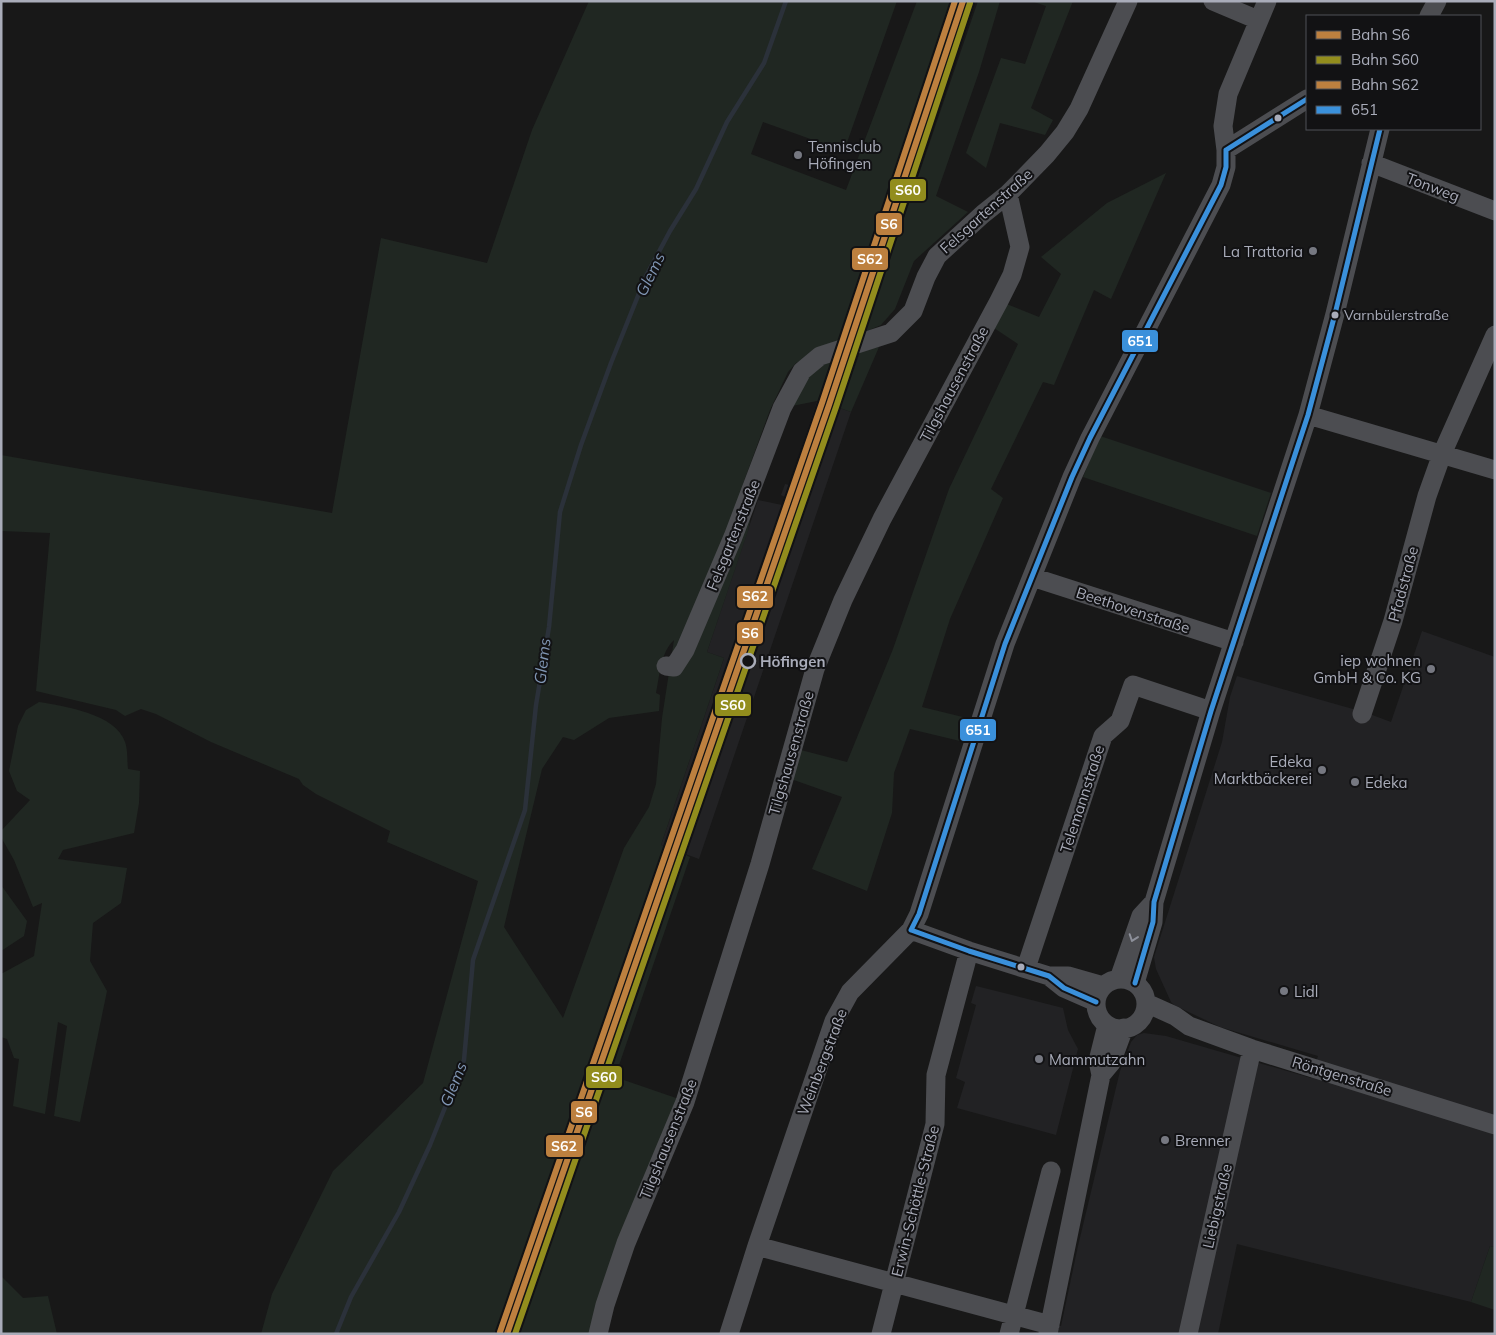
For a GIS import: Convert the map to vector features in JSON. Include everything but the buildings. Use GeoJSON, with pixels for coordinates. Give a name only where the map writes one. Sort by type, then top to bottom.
{"type":"FeatureCollection","features":[{"type":"Feature","properties":{"kind":"street","name":"Felsgartenstraße"},"geometry":{"type":"LineString","coordinates":[[666,666],[674,666],[685,650],[733,537],[782,408],[802,371],[820,356],[891,332],[913,311],[936,256],[1008,194],[1047,154],[1065,132],[1079,109],[1128,1]]}},
{"type":"Feature","properties":{"kind":"street"},"geometry":{"type":"LineString","coordinates":[[1213,1],[1258,20]]}},
{"type":"Feature","properties":{"kind":"street","name":"Weinbergstraße"},"geometry":{"type":"LineString","coordinates":[[729,1334],[834,1021],[850,992],[911,930],[925,896],[1005,644],[1072,477],[1090,438],[1221,185],[1226,167],[1223,126],[1228,94],[1267,1]]}},
{"type":"Feature","properties":{"kind":"street"},"geometry":{"type":"LineString","coordinates":[[1430,15],[1437,1]]}},
{"type":"Feature","properties":{"kind":"street"},"geometry":{"type":"LineString","coordinates":[[1226,150],[1306,100]]}},
{"type":"Feature","properties":{"kind":"street"},"geometry":{"type":"LineString","coordinates":[[911,930],[969,951],[1049,976],[1068,976],[1113,988],[1142,990],[1143,1011],[1136,1024],[1115,1026],[1098,1015],[1113,988],[1153,922],[1154,902],[1211,711],[1308,415],[1335,314],[1380,130]]}},
{"type":"Feature","properties":{"kind":"street","name":"Tonweg"},"geometry":{"type":"LineString","coordinates":[[1371,163],[1495,211]]}},
{"type":"Feature","properties":{"kind":"street","name":"Tilgshausenstraße"},"geometry":{"type":"LineString","coordinates":[[598,1334],[605,1305],[626,1243],[685,1102],[760,864],[815,669],[843,600],[882,519],[999,301],[1016,265],[1020,247],[1008,194]]}},
{"type":"Feature","properties":{"kind":"street","name":"Pfadstraße"},"geometry":{"type":"LineString","coordinates":[[1362,714],[1393,621],[1427,496],[1442,454],[1495,334]]}},
{"type":"Feature","properties":{"kind":"street"},"geometry":{"type":"LineString","coordinates":[[1308,415],[1495,470]]}},
{"type":"Feature","properties":{"kind":"street","name":"Beethovenstraße"},"geometry":{"type":"LineString","coordinates":[[1032,577],[1234,642]]}},
{"type":"Feature","properties":{"kind":"street","name":"Telemannstraße"},"geometry":{"type":"LineString","coordinates":[[1026,968],[1103,736],[1120,721],[1134,685],[1211,711]]}},
{"type":"Feature","properties":{"kind":"street","name":"Erwin-Schöttle-Straße"},"geometry":{"type":"LineString","coordinates":[[881,1334],[935,1124],[936,1075],[969,951]]}},
{"type":"Feature","properties":{"kind":"street","name":"Röntgenstraße"},"geometry":{"type":"LineString","coordinates":[[1143,1011],[1175,1016],[1189,1026],[1252,1049],[1495,1125]]}},
{"type":"Feature","properties":{"kind":"street"},"geometry":{"type":"LineString","coordinates":[[757,1246],[1014,1315],[1049,1329],[1101,1075],[1098,1061],[1115,1026]]}},
{"type":"Feature","properties":{"kind":"street","name":"Liebigstraße"},"geometry":{"type":"LineString","coordinates":[[1188,1334],[1252,1049]]}},
{"type":"Feature","properties":{"kind":"street"},"geometry":{"type":"LineString","coordinates":[[1009,1334],[1051,1171]]}},
{"type":"Feature","properties":{"kind":"shaded area"},"geometry":{"type":"Polygon","coordinates":[[[589,1],[897,1],[844,151],[763,122],[751,154],[846,190],[917,1],[954,1],[840,344],[796,363],[788,372],[770,410],[743,484],[742,498],[750,521],[748,531],[707,652],[724,658],[661,845],[690,857],[615,1077],[679,1099],[592,1334],[261,1334],[272,1294],[333,1171],[423,1083],[478,881],[387,842],[390,831],[316,794],[303,785],[299,779],[211,742],[156,714],[141,709],[125,716],[116,710],[36,691],[50,533],[1,531],[1,455],[332,513],[381,238],[487,263],[532,130],[589,1]],[[674,640],[669,645],[661,665],[656,693],[660,695],[659,711],[609,718],[574,740],[563,737],[542,769],[504,927],[563,1018],[624,848],[649,807],[656,784],[662,718],[674,640]]]}},
{"type":"Feature","properties":{"kind":"shaded area"},"geometry":{"type":"Polygon","coordinates":[[[978,1],[1000,1],[979,72],[936,196],[968,212],[914,261],[895,309],[881,325],[865,332],[978,1]]]}},
{"type":"Feature","properties":{"kind":"shaded area"},"geometry":{"type":"Polygon","coordinates":[[[1031,1],[1073,1],[1031,108],[1053,120],[1045,135],[1000,123],[986,168],[966,153],[1001,58],[1025,64],[1046,6],[1031,1]]]}},
{"type":"Feature","properties":{"kind":"shaded area"},"geometry":{"type":"Polygon","coordinates":[[[1166,173],[1111,299],[1094,290],[1054,385],[1043,382],[991,489],[1003,498],[950,619],[922,707],[971,719],[964,742],[910,729],[894,773],[892,813],[867,891],[812,869],[842,797],[791,779],[797,749],[847,762],[893,649],[949,489],[1018,344],[991,326],[1004,303],[1039,317],[1061,274],[1041,257],[1107,203],[1166,173]]]}},
{"type":"Feature","properties":{"kind":"shaded area"},"geometry":{"type":"Polygon","coordinates":[[[879,347],[851,412],[840,408],[860,352],[879,347]]]}},
{"type":"Feature","properties":{"kind":"shaded area"},"geometry":{"type":"Polygon","coordinates":[[[860,352],[840,408],[851,412],[699,859],[680,852],[688,856],[502,1334],[670,849],[661,845],[724,658],[707,652],[758,500],[782,505],[785,497],[781,495],[785,484],[789,485],[817,401],[824,402],[839,359],[860,352]]]}},
{"type":"Feature","properties":{"kind":"shaded area"},"geometry":{"type":"Polygon","coordinates":[[[839,359],[824,403],[817,401],[782,408],[802,371],[839,359]]]}},
{"type":"Feature","properties":{"kind":"shaded area"},"geometry":{"type":"Polygon","coordinates":[[[1100,436],[1271,493],[1257,536],[1083,477],[1100,436]]]}},
{"type":"Feature","properties":{"kind":"shaded area"},"geometry":{"type":"Polygon","coordinates":[[[1422,631],[1495,657],[1495,1247],[1490,1246],[1471,1302],[1237,1244],[1218,1334],[1048,1334],[1050,1325],[1061,1326],[1120,1071],[1131,1042],[1137,1035],[1144,1033],[1166,1036],[1311,1078],[1318,1056],[1220,1027],[1174,1005],[1156,969],[1154,957],[1222,742],[1230,697],[1237,676],[1367,713],[1391,722],[1422,631]]]}},
{"type":"Feature","properties":{"kind":"shaded area"},"geometry":{"type":"Polygon","coordinates":[[[39,702],[75,709],[111,724],[120,732],[125,742],[128,769],[140,771],[139,803],[134,833],[63,850],[58,859],[127,868],[121,903],[93,923],[90,961],[107,991],[80,1122],[54,1116],[67,1026],[58,1022],[45,1114],[13,1106],[19,1059],[14,1058],[7,1039],[1,1037],[1,974],[34,956],[42,903],[33,907],[14,860],[1,837],[1,831],[30,800],[17,791],[9,771],[18,726],[26,710],[39,702]]]}},
{"type":"Feature","properties":{"kind":"shaded area"},"geometry":{"type":"Polygon","coordinates":[[[1,885],[27,921],[24,936],[1,951],[1,885]]]}},
{"type":"Feature","properties":{"kind":"shaded area"},"geometry":{"type":"Polygon","coordinates":[[[976,986],[1063,1008],[1068,1030],[1078,1049],[1056,1135],[957,1108],[965,1082],[956,1078],[976,1005],[971,1003],[976,986]]]}},
{"type":"Feature","properties":{"kind":"shaded area"},"geometry":{"type":"Polygon","coordinates":[[[1490,1246],[1495,1247],[1495,1310],[1471,1302],[1490,1246]]]}},
{"type":"Feature","properties":{"kind":"shaded area"},"geometry":{"type":"Polygon","coordinates":[[[1,1276],[23,1298],[48,1296],[57,1334],[1,1334],[1,1276]]]}},
{"type":"Feature","properties":{"kind":"waterway","name":"Glems"},"geometry":{"type":"LineString","coordinates":[[336,1334],[351,1297],[399,1212],[430,1145],[464,1060],[473,960],[525,810],[536,705],[549,627],[560,512],[581,445],[646,276],[670,231],[696,189],[727,122],[764,63],[786,1]]}},
{"type":"Feature","properties":{"kind":"rail line","name":"S62"},"geometry":{"type":"LineString","coordinates":[[500,1332],[822,403],[955,1]]}},
{"type":"Feature","properties":{"kind":"rail line","name":"S6"},"geometry":{"type":"LineString","coordinates":[[507,1334],[829,405],[963,1]]}},
{"type":"Feature","properties":{"kind":"rail line","name":"S60"},"geometry":{"type":"LineString","coordinates":[[515,1334],[836,407],[970,3]]}},
{"type":"Feature","properties":{"kind":"transit line","name":"651"},"geometry":{"type":"LineString","coordinates":[[1226,150],[1306,100]]}},
{"type":"Feature","properties":{"kind":"transit line","name":"651"},"geometry":{"type":"LineString","coordinates":[[1135,983],[1153,922],[1154,902],[1211,711],[1308,415],[1335,314],[1380,130]]}},
{"type":"Feature","properties":{"kind":"transit line","name":"651"},"geometry":{"type":"LineString","coordinates":[[911,930],[919,914],[1005,644],[1072,477],[1090,438],[1221,185],[1226,167],[1226,150]]}},
{"type":"Feature","properties":{"kind":"transit line","name":"651"},"geometry":{"type":"LineString","coordinates":[[911,930],[969,951],[1049,976],[1064,988],[1096,1002]]}},
{"type":"Feature","properties":{"kind":"place","name":"Tennisclub Höfingen"},"geometry":{"type":"Point","coordinates":[798,155]}},
{"type":"Feature","properties":{"kind":"place","name":"La Trattoria"},"geometry":{"type":"Point","coordinates":[1313,251]}},
{"type":"Feature","properties":{"kind":"place","name":"Varnbülerstraße"},"geometry":{"type":"Point","coordinates":[1335,315]}},
{"type":"Feature","properties":{"kind":"place","name":"Höfingen"},"geometry":{"type":"Point","coordinates":[748,661]}},
{"type":"Feature","properties":{"kind":"place","name":"iep wohnen GmbH & Co. KG"},"geometry":{"type":"Point","coordinates":[1431,669]}},
{"type":"Feature","properties":{"kind":"place","name":"Edeka Marktbäckerei"},"geometry":{"type":"Point","coordinates":[1322,770]}},
{"type":"Feature","properties":{"kind":"place","name":"Edeka"},"geometry":{"type":"Point","coordinates":[1355,782]}},
{"type":"Feature","properties":{"kind":"place","name":"Lidl"},"geometry":{"type":"Point","coordinates":[1284,991]}},
{"type":"Feature","properties":{"kind":"place","name":"Mammutzahn"},"geometry":{"type":"Point","coordinates":[1039,1059]}},
{"type":"Feature","properties":{"kind":"place","name":"Brenner"},"geometry":{"type":"Point","coordinates":[1165,1140]}}]}
